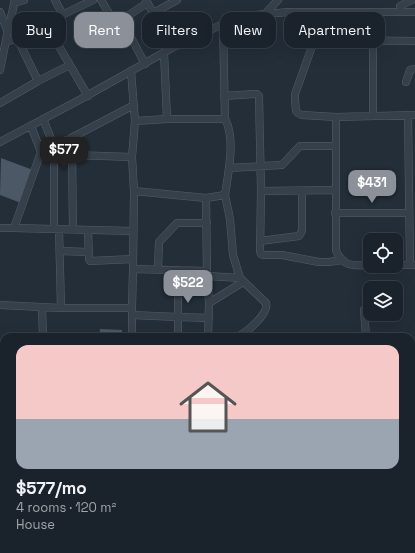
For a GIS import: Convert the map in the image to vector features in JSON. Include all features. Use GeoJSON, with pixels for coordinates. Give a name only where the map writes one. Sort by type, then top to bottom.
{"type":"FeatureCollection","features":[{"type":"Feature","properties":{"kind":"street"},"geometry":{"type":"LineString","coordinates":[[5,29],[15,2],[24,0]]}},
{"type":"Feature","properties":{"kind":"street"},"geometry":{"type":"LineString","coordinates":[[55,0],[61,12]]}},
{"type":"Feature","properties":{"kind":"street"},"geometry":{"type":"LineString","coordinates":[[66,14],[93,0]]}},
{"type":"Feature","properties":{"kind":"street"},"geometry":{"type":"LineString","coordinates":[[101,0],[108,12]]}},
{"type":"Feature","properties":{"kind":"street"},"geometry":{"type":"LineString","coordinates":[[155,12],[177,0]]}},
{"type":"Feature","properties":{"kind":"street"},"geometry":{"type":"LineString","coordinates":[[276,13],[399,6],[412,0]]}},
{"type":"Feature","properties":{"kind":"street"},"geometry":{"type":"LineString","coordinates":[[133,12],[147,1],[152,12]]}},
{"type":"Feature","properties":{"kind":"street"},"geometry":{"type":"LineString","coordinates":[[267,12],[275,1]]}},
{"type":"Feature","properties":{"kind":"street"},"geometry":{"type":"LineString","coordinates":[[399,6],[415,12]]}},
{"type":"Feature","properties":{"kind":"street"},"geometry":{"type":"LineString","coordinates":[[0,12],[5,29],[6,42],[1,55],[0,70]]}},
{"type":"Feature","properties":{"kind":"street"},"geometry":{"type":"LineString","coordinates":[[6,42],[12,40]]}},
{"type":"Feature","properties":{"kind":"street"},"geometry":{"type":"LineString","coordinates":[[385,41],[415,40]]}},
{"type":"Feature","properties":{"kind":"street"},"geometry":{"type":"LineString","coordinates":[[134,43],[145,64]]}},
{"type":"Feature","properties":{"kind":"street"},"geometry":{"type":"LineString","coordinates":[[22,48],[38,81]]}},
{"type":"Feature","properties":{"kind":"street"},"geometry":{"type":"LineString","coordinates":[[60,48],[88,96]]}},
{"type":"Feature","properties":{"kind":"street"},"geometry":{"type":"LineString","coordinates":[[0,142],[88,96],[172,48]]}},
{"type":"Feature","properties":{"kind":"street"},"geometry":{"type":"LineString","coordinates":[[223,48],[225,119],[228,124],[231,140],[225,195],[230,219],[233,255],[241,280],[267,305],[265,311],[255,324],[243,333]]}},
{"type":"Feature","properties":{"kind":"street"},"geometry":{"type":"LineString","coordinates":[[311,48],[295,94],[296,111],[298,113],[302,115],[336,117],[411,115],[412,190],[409,213],[412,265]]}},
{"type":"Feature","properties":{"kind":"street"},"geometry":{"type":"LineString","coordinates":[[373,48],[373,116]]}},
{"type":"Feature","properties":{"kind":"street"},"geometry":{"type":"LineString","coordinates":[[164,53],[167,119]]}},
{"type":"Feature","properties":{"kind":"street"},"geometry":{"type":"LineString","coordinates":[[0,103],[38,81],[70,65]]}},
{"type":"Feature","properties":{"kind":"street"},"geometry":{"type":"LineString","coordinates":[[406,82],[410,70],[415,69]]}},
{"type":"Feature","properties":{"kind":"street"},"geometry":{"type":"LineString","coordinates":[[131,71],[135,121],[132,157],[134,191],[132,333]]}},
{"type":"Feature","properties":{"kind":"street"},"geometry":{"type":"LineString","coordinates":[[224,96],[254,94],[259,96],[261,254],[282,255],[319,262],[342,260]]}},
{"type":"Feature","properties":{"kind":"street"},"geometry":{"type":"LineString","coordinates":[[41,152],[134,105]]}},
{"type":"Feature","properties":{"kind":"street"},"geometry":{"type":"LineString","coordinates":[[336,117],[336,250],[338,256],[345,263],[363,266]]}},
{"type":"Feature","properties":{"kind":"street"},"geometry":{"type":"LineString","coordinates":[[43,119],[54,146],[57,229],[60,251],[61,308]]}},
{"type":"Feature","properties":{"kind":"street"},"geometry":{"type":"LineString","coordinates":[[135,121],[167,119],[225,119]]}},
{"type":"Feature","properties":{"kind":"street"},"geometry":{"type":"LineString","coordinates":[[14,228],[41,152],[31,126]]}},
{"type":"Feature","properties":{"kind":"street"},"geometry":{"type":"LineString","coordinates":[[71,138],[73,229]]}},
{"type":"Feature","properties":{"kind":"street"},"geometry":{"type":"LineString","coordinates":[[229,168],[283,164],[300,146],[335,146]]}},
{"type":"Feature","properties":{"kind":"street"},"geometry":{"type":"LineString","coordinates":[[72,155],[132,157]]}},
{"type":"Feature","properties":{"kind":"street"},"geometry":{"type":"LineString","coordinates":[[261,191],[335,190]]}},
{"type":"Feature","properties":{"kind":"street"},"geometry":{"type":"LineString","coordinates":[[134,191],[206,198],[225,195]]}},
{"type":"Feature","properties":{"kind":"street"},"geometry":{"type":"LineString","coordinates":[[260,241],[299,236],[302,231],[302,191]]}},
{"type":"Feature","properties":{"kind":"street"},"geometry":{"type":"LineString","coordinates":[[206,198],[209,303],[208,333]]}},
{"type":"Feature","properties":{"kind":"street"},"geometry":{"type":"LineString","coordinates":[[335,213],[409,213]]}},
{"type":"Feature","properties":{"kind":"street"},"geometry":{"type":"LineString","coordinates":[[158,269],[159,242],[177,223],[207,223]]}},
{"type":"Feature","properties":{"kind":"street"},"geometry":{"type":"LineString","coordinates":[[0,228],[133,231]]}},
{"type":"Feature","properties":{"kind":"street"},"geometry":{"type":"LineString","coordinates":[[88,230],[88,252],[90,261],[133,259]]}},
{"type":"Feature","properties":{"kind":"street"},"geometry":{"type":"LineString","coordinates":[[60,251],[88,252]]}},
{"type":"Feature","properties":{"kind":"street"},"geometry":{"type":"LineString","coordinates":[[133,269],[178,270],[207,273],[241,280]]}},
{"type":"Feature","properties":{"kind":"street"},"geometry":{"type":"LineString","coordinates":[[178,270],[178,333]]}},
{"type":"Feature","properties":{"kind":"street"},"geometry":{"type":"LineString","coordinates":[[209,303],[241,280]]}},
{"type":"Feature","properties":{"kind":"street"},"geometry":{"type":"LineString","coordinates":[[0,305],[132,312],[178,317],[209,318]]}},
{"type":"Feature","properties":{"kind":"street"},"geometry":{"type":"LineString","coordinates":[[42,307],[43,333]]}},
{"type":"Feature","properties":{"kind":"street"},"geometry":{"type":"LineString","coordinates":[[365,321],[366,333]]}},
{"type":"Feature","properties":{"kind":"building"},"geometry":{"type":"Polygon","coordinates":[[[1,158],[33,170],[21,203],[0,195],[1,158]]]}},
{"type":"Feature","properties":{"kind":"building"},"geometry":{"type":"Polygon","coordinates":[[[100,329],[122,330],[122,333],[100,333],[100,329]]]}}]}
